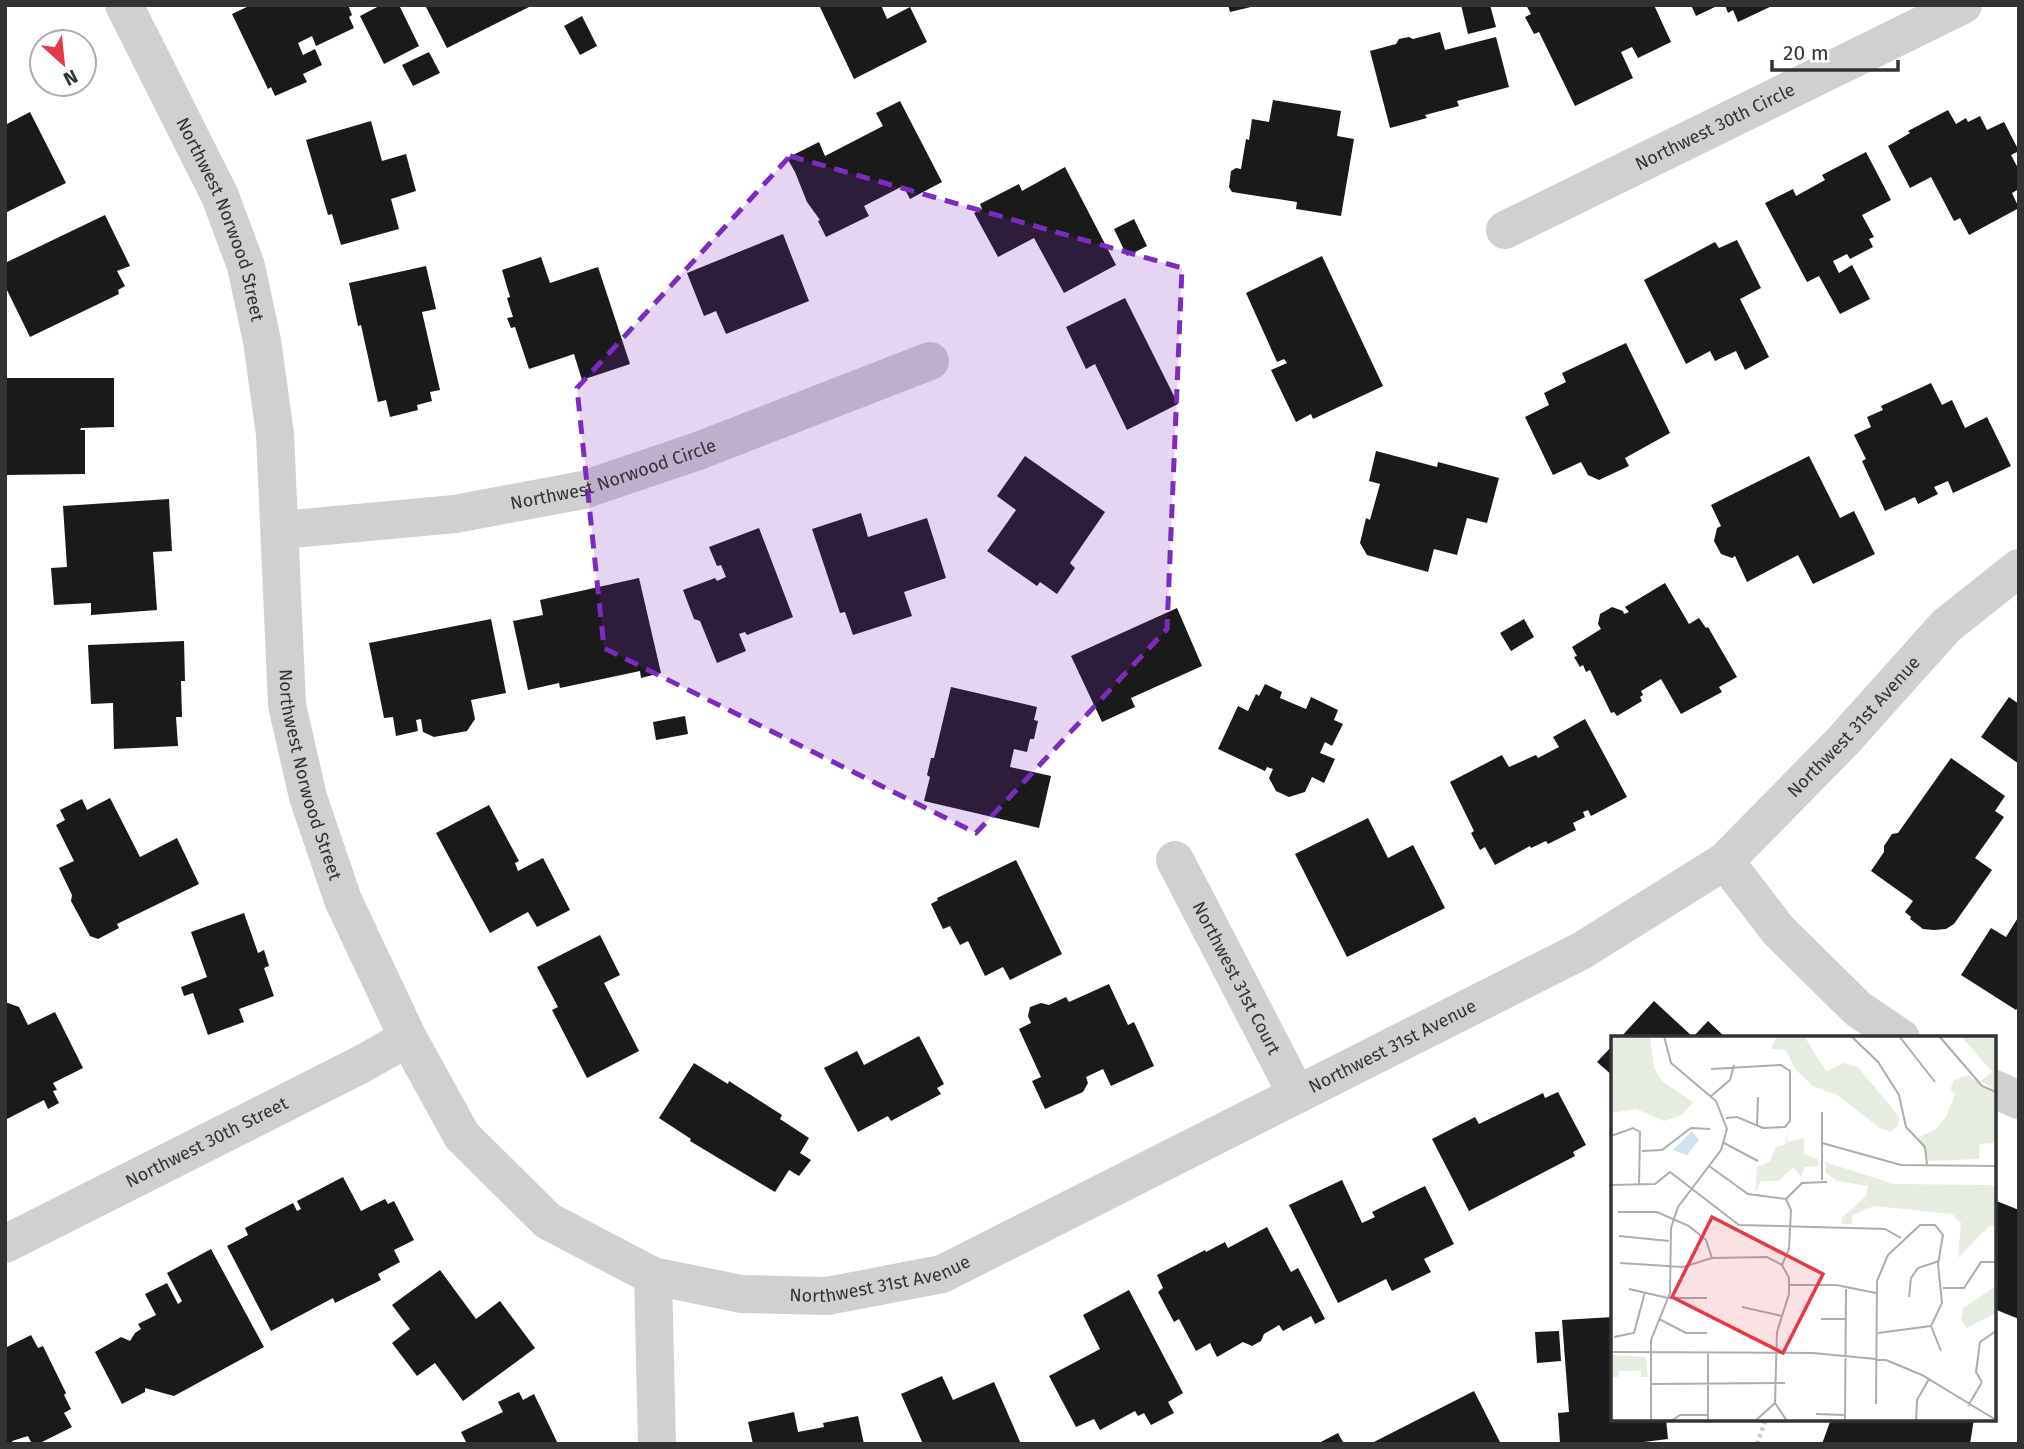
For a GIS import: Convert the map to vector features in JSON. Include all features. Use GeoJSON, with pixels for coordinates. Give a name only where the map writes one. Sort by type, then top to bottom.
{"type":"FeatureCollection","features":[{"type":"Feature","properties":{"kind":"street","name":"Northwest Norwood Street"},"geometry":{"type":"LineString","coordinates":[[124,5],[220,195],[246,266],[262,341],[275,434],[287,705],[308,797],[343,900],[408,1038],[462,1136],[548,1221],[653,1276]]}},
{"type":"Feature","properties":{"kind":"street","name":"Northwest 30th Circle"},"geometry":{"type":"LineString","coordinates":[[1505,230],[1964,5]]}},
{"type":"Feature","properties":{"kind":"street","name":"Northwest Norwood Circle"},"geometry":{"type":"LineString","coordinates":[[281,530],[455,514],[583,490],[710,446],[930,361]]}},
{"type":"Feature","properties":{"kind":"street","name":"Northwest 31st Avenue"},"geometry":{"type":"LineString","coordinates":[[653,1276],[741,1294],[827,1296],[942,1275],[1581,951],[1725,861],[1842,742],[1946,626],[2019,568]]}},
{"type":"Feature","properties":{"kind":"street","name":"Northwest 31st Court"},"geometry":{"type":"LineString","coordinates":[[1175,860],[1297,1095]]}},
{"type":"Feature","properties":{"kind":"street"},"geometry":{"type":"LineString","coordinates":[[1725,861],[1778,930],[1858,1009],[1898,1036]]}},
{"type":"Feature","properties":{"kind":"street","name":"Northwest 30th Street"},"geometry":{"type":"LineString","coordinates":[[5,1244],[360,1065],[408,1038]]}},
{"type":"Feature","properties":{"kind":"street"},"geometry":{"type":"LineString","coordinates":[[1996,1090],[2019,1100]]}},
{"type":"Feature","properties":{"kind":"street"},"geometry":{"type":"LineString","coordinates":[[653,1276],[657,1444]]}},
{"type":"Feature","properties":{"kind":"path"},"geometry":{"type":"LineString","coordinates":[[1757,1444],[1765,1421]]}},
{"type":"Feature","properties":{"kind":"highlighted area"},"geometry":{"type":"Polygon","coordinates":[[[790,156],[1182,268],[1167,629],[976,833],[604,648],[577,388],[790,156]]]}},
{"type":"Feature","properties":{"kind":"building"},"geometry":{"type":"Polygon","coordinates":[[[251,5],[348,5],[354,28],[316,46],[312,36],[298,43],[303,55],[315,49],[322,65],[303,74],[307,82],[275,96],[271,87],[268,89],[232,14],[251,5]]]}},
{"type":"Feature","properties":{"kind":"building"},"geometry":{"type":"Polygon","coordinates":[[[381,5],[399,5],[419,46],[384,64],[360,16],[381,5]]]}},
{"type":"Feature","properties":{"kind":"building"},"geometry":{"type":"Polygon","coordinates":[[[425,5],[533,5],[447,48],[425,5]]]}},
{"type":"Feature","properties":{"kind":"building"},"geometry":{"type":"Polygon","coordinates":[[[819,5],[881,5],[887,19],[910,7],[927,42],[854,79],[819,5]]]}},
{"type":"Feature","properties":{"kind":"building"},"geometry":{"type":"Polygon","coordinates":[[[1228,5],[1255,5],[1255,6],[1230,12],[1228,5]]]}},
{"type":"Feature","properties":{"kind":"building"},"geometry":{"type":"Polygon","coordinates":[[[1461,5],[1490,5],[1496,27],[1468,34],[1461,5]]]}},
{"type":"Feature","properties":{"kind":"building"},"geometry":{"type":"Polygon","coordinates":[[[1526,5],[1654,5],[1671,42],[1638,58],[1632,47],[1621,52],[1633,78],[1575,106],[1539,32],[1534,34],[1525,17],[1531,14],[1526,5]]]}},
{"type":"Feature","properties":{"kind":"building"},"geometry":{"type":"Polygon","coordinates":[[[1691,5],[1719,5],[1696,16],[1691,5]]]}},
{"type":"Feature","properties":{"kind":"building"},"geometry":{"type":"Polygon","coordinates":[[[1725,5],[1774,5],[1738,22],[1733,10],[1728,13],[1725,5]]]}},
{"type":"Feature","properties":{"kind":"building"},"geometry":{"type":"Polygon","coordinates":[[[582,16],[597,46],[580,55],[564,26],[582,16]]]}},
{"type":"Feature","properties":{"kind":"building"},"geometry":{"type":"Polygon","coordinates":[[[1440,32],[1445,50],[1496,37],[1509,87],[1457,101],[1459,106],[1390,128],[1370,51],[1396,44],[1399,39],[1413,39],[1440,32]]]}},
{"type":"Feature","properties":{"kind":"building"},"geometry":{"type":"Polygon","coordinates":[[[429,52],[440,73],[413,86],[402,65],[429,52]]]}},
{"type":"Feature","properties":{"kind":"building"},"geometry":{"type":"Polygon","coordinates":[[[1273,100],[1341,111],[1337,136],[1354,139],[1341,216],[1296,209],[1297,202],[1232,192],[1229,187],[1231,171],[1241,169],[1252,119],[1269,122],[1273,100]]]}},
{"type":"Feature","properties":{"kind":"building"},"geometry":{"type":"Polygon","coordinates":[[[900,101],[942,182],[910,199],[903,186],[864,206],[869,216],[826,237],[818,221],[820,220],[807,202],[787,158],[819,142],[825,156],[883,126],[876,113],[900,101]]]}},
{"type":"Feature","properties":{"kind":"building"},"geometry":{"type":"Polygon","coordinates":[[[1948,110],[1956,124],[1966,118],[1968,122],[1980,116],[1987,130],[2004,122],[2019,151],[2011,155],[2019,170],[2019,189],[2012,193],[2019,208],[1969,235],[1960,218],[1954,221],[1931,177],[1910,188],[1888,146],[1910,133],[1908,131],[1948,110]]]}},
{"type":"Feature","properties":{"kind":"building"},"geometry":{"type":"Polygon","coordinates":[[[30,112],[66,183],[5,213],[5,125],[30,112]]]}},
{"type":"Feature","properties":{"kind":"building"},"geometry":{"type":"Polygon","coordinates":[[[371,121],[382,161],[406,154],[416,191],[391,199],[399,229],[341,245],[332,214],[328,215],[306,140],[371,121]]]}},
{"type":"Feature","properties":{"kind":"building"},"geometry":{"type":"Polygon","coordinates":[[[1866,152],[1891,200],[1862,215],[1874,237],[1869,239],[1873,247],[1850,259],[1847,254],[1833,261],[1839,273],[1852,265],[1870,299],[1840,314],[1819,276],[1807,282],[1765,203],[1793,189],[1796,196],[1825,180],[1822,175],[1866,152]]]}},
{"type":"Feature","properties":{"kind":"building"},"geometry":{"type":"Polygon","coordinates":[[[1065,167],[1116,265],[1064,293],[1034,238],[998,257],[974,213],[982,209],[980,204],[1019,184],[1022,191],[1065,167]]]}},
{"type":"Feature","properties":{"kind":"building"},"geometry":{"type":"Polygon","coordinates":[[[105,215],[130,266],[117,271],[125,286],[118,290],[119,294],[30,337],[5,286],[5,263],[105,215]]]}},
{"type":"Feature","properties":{"kind":"building"},"geometry":{"type":"Polygon","coordinates":[[[1134,219],[1147,246],[1127,256],[1114,229],[1134,219]]]}},
{"type":"Feature","properties":{"kind":"building"},"geometry":{"type":"Polygon","coordinates":[[[783,234],[809,301],[726,334],[716,311],[704,316],[687,273],[783,234]]]}},
{"type":"Feature","properties":{"kind":"building"},"geometry":{"type":"Polygon","coordinates":[[[1737,240],[1761,288],[1740,299],[1769,357],[1745,370],[1736,351],[1715,361],[1710,351],[1686,364],[1644,280],[1715,242],[1719,248],[1737,240]]]}},
{"type":"Feature","properties":{"kind":"building"},"geometry":{"type":"Polygon","coordinates":[[[1322,256],[1383,386],[1313,419],[1311,414],[1296,422],[1271,370],[1287,363],[1284,359],[1277,362],[1246,293],[1322,256]]]}},
{"type":"Feature","properties":{"kind":"building"},"geometry":{"type":"Polygon","coordinates":[[[541,257],[550,283],[598,267],[630,364],[582,380],[574,354],[529,369],[515,327],[511,328],[507,318],[513,317],[502,270],[541,257]]]}},
{"type":"Feature","properties":{"kind":"building"},"geometry":{"type":"Polygon","coordinates":[[[426,266],[436,309],[422,312],[440,390],[430,392],[432,401],[417,405],[418,410],[390,417],[386,400],[378,402],[349,283],[426,266]]]}},
{"type":"Feature","properties":{"kind":"building"},"geometry":{"type":"Polygon","coordinates":[[[1125,298],[1178,404],[1127,430],[1095,364],[1086,369],[1066,327],[1125,298]]]}},
{"type":"Feature","properties":{"kind":"building"},"geometry":{"type":"Polygon","coordinates":[[[1626,343],[1670,433],[1625,458],[1629,466],[1599,480],[1588,475],[1581,462],[1553,475],[1525,417],[1549,405],[1544,393],[1566,382],[1562,373],[1626,343]]]}},
{"type":"Feature","properties":{"kind":"building"},"geometry":{"type":"Polygon","coordinates":[[[7,378],[114,378],[114,427],[80,430],[85,430],[85,474],[5,475],[7,378]]]}},
{"type":"Feature","properties":{"kind":"building"},"geometry":{"type":"Polygon","coordinates":[[[1931,383],[1942,405],[1952,400],[1965,428],[1987,417],[2011,466],[1953,493],[1948,481],[1934,487],[1938,494],[1918,504],[1915,497],[1885,511],[1862,461],[1866,459],[1854,435],[1871,427],[1867,417],[1883,410],[1881,406],[1931,383]]]}},
{"type":"Feature","properties":{"kind":"building"},"geometry":{"type":"Polygon","coordinates":[[[1376,451],[1437,467],[1438,462],[1499,478],[1487,523],[1467,518],[1457,555],[1434,549],[1428,572],[1367,555],[1360,543],[1366,518],[1370,520],[1380,484],[1369,481],[1376,451]]]}},
{"type":"Feature","properties":{"kind":"building"},"geometry":{"type":"Polygon","coordinates":[[[1025,456],[1105,512],[1070,563],[1075,568],[1057,594],[1040,582],[1037,586],[987,551],[1016,510],[997,496],[1025,456]]]}},
{"type":"Feature","properties":{"kind":"building"},"geometry":{"type":"Polygon","coordinates":[[[1809,456],[1840,518],[1854,511],[1875,554],[1813,584],[1798,555],[1747,582],[1735,556],[1732,558],[1721,554],[1714,541],[1717,528],[1721,526],[1711,505],[1809,456]]]}},
{"type":"Feature","properties":{"kind":"building"},"geometry":{"type":"Polygon","coordinates":[[[169,499],[172,551],[153,552],[157,610],[91,615],[91,603],[54,605],[51,568],[67,567],[63,506],[169,499]]]}},
{"type":"Feature","properties":{"kind":"building"},"geometry":{"type":"Polygon","coordinates":[[[861,513],[868,537],[927,518],[946,578],[904,592],[912,616],[853,635],[845,612],[840,613],[812,529],[861,513]]]}},
{"type":"Feature","properties":{"kind":"building"},"geometry":{"type":"Polygon","coordinates":[[[759,528],[793,617],[747,635],[745,632],[739,634],[746,651],[717,663],[700,621],[694,619],[683,590],[715,578],[717,581],[726,577],[721,565],[717,566],[709,547],[759,528]]]}},
{"type":"Feature","properties":{"kind":"building"},"geometry":{"type":"Polygon","coordinates":[[[639,578],[661,673],[641,678],[640,671],[560,688],[559,683],[528,690],[513,621],[543,615],[540,600],[639,578]]]}},
{"type":"Feature","properties":{"kind":"building"},"geometry":{"type":"Polygon","coordinates":[[[1665,583],[1689,624],[1699,618],[1706,628],[1708,627],[1737,677],[1719,687],[1722,692],[1681,714],[1661,679],[1641,691],[1642,701],[1617,716],[1614,712],[1611,713],[1590,670],[1586,672],[1583,665],[1580,667],[1572,647],[1601,629],[1598,624],[1600,614],[1612,607],[1624,614],[1629,612],[1625,607],[1665,583]]]}},
{"type":"Feature","properties":{"kind":"building"},"geometry":{"type":"Polygon","coordinates":[[[1177,608],[1202,666],[1131,698],[1135,707],[1102,722],[1071,656],[1177,608]]]}},
{"type":"Feature","properties":{"kind":"building"},"geometry":{"type":"Polygon","coordinates":[[[491,619],[506,693],[471,700],[475,719],[467,731],[434,737],[423,732],[421,719],[416,720],[418,731],[396,736],[393,717],[384,718],[369,643],[491,619]]]}},
{"type":"Feature","properties":{"kind":"building"},"geometry":{"type":"Polygon","coordinates":[[[1524,619],[1534,637],[1511,651],[1500,633],[1524,619]]]}},
{"type":"Feature","properties":{"kind":"building"},"geometry":{"type":"Polygon","coordinates":[[[184,641],[182,717],[176,717],[178,746],[114,749],[113,703],[91,704],[88,645],[184,641]]]}},
{"type":"Feature","properties":{"kind":"building"},"geometry":{"type":"Polygon","coordinates":[[[1265,684],[1282,692],[1280,698],[1306,709],[1311,697],[1338,710],[1334,720],[1343,724],[1332,746],[1325,742],[1320,753],[1335,759],[1324,783],[1312,777],[1305,792],[1289,797],[1276,791],[1269,778],[1273,769],[1267,767],[1265,771],[1218,749],[1238,706],[1248,711],[1256,694],[1259,696],[1265,684]]]}},
{"type":"Feature","properties":{"kind":"building"},"geometry":{"type":"Polygon","coordinates":[[[951,687],[1037,707],[1034,720],[1038,721],[1034,739],[1030,739],[1027,752],[1014,749],[1010,767],[1051,776],[1039,828],[924,801],[931,758],[934,758],[951,687]]]}},
{"type":"Feature","properties":{"kind":"building"},"geometry":{"type":"Polygon","coordinates":[[[2009,697],[2019,704],[2019,764],[1981,737],[2009,697]]]}},
{"type":"Feature","properties":{"kind":"building"},"geometry":{"type":"Polygon","coordinates":[[[685,716],[688,734],[656,740],[653,722],[685,716]]]}},
{"type":"Feature","properties":{"kind":"building"},"geometry":{"type":"Polygon","coordinates":[[[1585,719],[1627,797],[1591,816],[1588,810],[1583,812],[1585,817],[1573,823],[1576,830],[1548,844],[1546,841],[1531,848],[1530,846],[1495,865],[1485,847],[1480,850],[1471,833],[1474,831],[1450,782],[1502,755],[1509,767],[1536,755],[1538,758],[1559,747],[1553,737],[1585,719]]]}},
{"type":"Feature","properties":{"kind":"building"},"geometry":{"type":"Polygon","coordinates":[[[1951,758],[2005,796],[1995,811],[2004,817],[1975,858],[1992,870],[1954,924],[1946,929],[1923,929],[1905,912],[1913,901],[1871,871],[1892,834],[1898,833],[1951,758]]]}},
{"type":"Feature","properties":{"kind":"building"},"geometry":{"type":"Polygon","coordinates":[[[110,798],[140,857],[177,838],[199,884],[117,924],[119,928],[98,939],[90,936],[71,901],[72,895],[59,868],[74,861],[56,825],[65,820],[60,810],[82,799],[87,810],[110,798]]]}},
{"type":"Feature","properties":{"kind":"building"},"geometry":{"type":"Polygon","coordinates":[[[489,805],[519,861],[515,863],[518,871],[543,858],[570,910],[537,927],[528,912],[490,933],[436,833],[489,805]]]}},
{"type":"Feature","properties":{"kind":"building"},"geometry":{"type":"Polygon","coordinates":[[[1368,818],[1388,858],[1413,845],[1445,908],[1347,957],[1295,854],[1368,818]]]}},
{"type":"Feature","properties":{"kind":"building"},"geometry":{"type":"Polygon","coordinates":[[[1016,860],[1062,954],[1010,980],[1003,967],[985,976],[968,941],[960,945],[950,926],[943,929],[931,904],[938,900],[937,898],[1016,860]]]}},
{"type":"Feature","properties":{"kind":"building"},"geometry":{"type":"Polygon","coordinates":[[[244,913],[258,953],[264,950],[269,966],[264,968],[274,996],[239,1009],[244,1022],[208,1035],[193,993],[184,996],[181,987],[207,977],[191,932],[244,913]]]}},
{"type":"Feature","properties":{"kind":"building"},"geometry":{"type":"Polygon","coordinates":[[[2019,916],[2019,1006],[2016,1010],[1961,975],[1991,928],[2006,937],[2019,916]]]}},
{"type":"Feature","properties":{"kind":"building"},"geometry":{"type":"Polygon","coordinates":[[[600,935],[620,975],[604,983],[639,1051],[587,1078],[552,1010],[558,1007],[537,967],[600,935]]]}},
{"type":"Feature","properties":{"kind":"building"},"geometry":{"type":"Polygon","coordinates":[[[1109,984],[1128,1025],[1134,1022],[1154,1066],[1111,1086],[1103,1069],[1086,1077],[1088,1083],[1083,1092],[1045,1109],[1032,1081],[1041,1077],[1019,1029],[1031,1023],[1028,1016],[1030,1007],[1041,1003],[1049,1005],[1066,997],[1069,1002],[1109,984]]]}},
{"type":"Feature","properties":{"kind":"building"},"geometry":{"type":"Polygon","coordinates":[[[1654,1001],[1692,1036],[1622,1036],[1654,1001]]]}},
{"type":"Feature","properties":{"kind":"building"},"geometry":{"type":"Polygon","coordinates":[[[5,1002],[19,1007],[28,1025],[55,1012],[83,1068],[53,1083],[57,1090],[53,1091],[59,1103],[48,1109],[44,1100],[5,1120],[5,1002]]]}},
{"type":"Feature","properties":{"kind":"building"},"geometry":{"type":"Polygon","coordinates":[[[1708,1021],[1724,1036],[1694,1036],[1708,1021]]]}},
{"type":"Feature","properties":{"kind":"building"},"geometry":{"type":"Polygon","coordinates":[[[919,1036],[944,1084],[937,1088],[941,1094],[891,1121],[888,1116],[858,1132],[824,1068],[857,1051],[864,1065],[919,1036]]]}},
{"type":"Feature","properties":{"kind":"building"},"geometry":{"type":"Polygon","coordinates":[[[1611,1047],[1611,1074],[1597,1062],[1611,1047]]]}},
{"type":"Feature","properties":{"kind":"building"},"geometry":{"type":"Polygon","coordinates":[[[694,1063],[728,1084],[729,1081],[782,1115],[780,1119],[809,1138],[800,1153],[811,1160],[799,1176],[789,1170],[775,1192],[690,1141],[691,1139],[659,1118],[694,1063]]]}},
{"type":"Feature","properties":{"kind":"building"},"geometry":{"type":"Polygon","coordinates":[[[1558,1092],[1586,1145],[1573,1152],[1575,1156],[1469,1211],[1432,1139],[1475,1117],[1479,1124],[1543,1093],[1545,1098],[1558,1092]]]}},
{"type":"Feature","properties":{"kind":"building"},"geometry":{"type":"Polygon","coordinates":[[[343,1177],[361,1211],[385,1199],[388,1204],[394,1201],[414,1240],[394,1250],[400,1262],[378,1274],[381,1280],[335,1303],[333,1298],[271,1331],[227,1246],[248,1235],[245,1228],[293,1203],[297,1211],[301,1209],[297,1201],[343,1177]]]}},
{"type":"Feature","properties":{"kind":"building"},"geometry":{"type":"Polygon","coordinates":[[[1342,1180],[1362,1223],[1375,1217],[1372,1212],[1425,1186],[1454,1244],[1424,1259],[1431,1272],[1392,1291],[1386,1279],[1338,1303],[1289,1205],[1342,1180]]]}},
{"type":"Feature","properties":{"kind":"building"},"geometry":{"type":"Polygon","coordinates":[[[1996,1201],[2019,1210],[2019,1319],[1996,1310],[1996,1201]]]}},
{"type":"Feature","properties":{"kind":"building"},"geometry":{"type":"Polygon","coordinates":[[[1267,1227],[1291,1272],[1298,1268],[1325,1319],[1315,1324],[1311,1316],[1283,1331],[1279,1325],[1264,1334],[1261,1341],[1252,1346],[1243,1342],[1217,1357],[1210,1343],[1196,1351],[1179,1319],[1174,1322],[1158,1292],[1163,1288],[1157,1275],[1205,1250],[1206,1252],[1225,1242],[1228,1248],[1267,1227]]]}},
{"type":"Feature","properties":{"kind":"building"},"geometry":{"type":"Polygon","coordinates":[[[211,1249],[264,1347],[174,1396],[145,1388],[145,1392],[122,1404],[95,1352],[121,1337],[130,1341],[141,1329],[138,1324],[156,1315],[145,1294],[167,1283],[178,1304],[182,1301],[167,1273],[211,1249]]]}},
{"type":"Feature","properties":{"kind":"building"},"geometry":{"type":"Polygon","coordinates":[[[440,1270],[476,1319],[500,1301],[535,1348],[463,1401],[435,1363],[417,1376],[392,1343],[410,1329],[392,1305],[440,1270]]]}},
{"type":"Feature","properties":{"kind":"building"},"geometry":{"type":"Polygon","coordinates":[[[1129,1290],[1183,1393],[1168,1402],[1174,1413],[1151,1425],[1144,1413],[1138,1416],[1135,1411],[1100,1430],[1094,1419],[1076,1427],[1049,1376],[1100,1349],[1083,1315],[1129,1290]]]}},
{"type":"Feature","properties":{"kind":"building"},"geometry":{"type":"Polygon","coordinates":[[[1611,1317],[1611,1421],[1666,1421],[1668,1439],[1628,1444],[1560,1444],[1558,1413],[1569,1412],[1562,1320],[1611,1317]]]}},
{"type":"Feature","properties":{"kind":"building"},"geometry":{"type":"Polygon","coordinates":[[[1559,1331],[1561,1361],[1537,1363],[1535,1332],[1559,1331]]]}},
{"type":"Feature","properties":{"kind":"building"},"geometry":{"type":"Polygon","coordinates":[[[31,1335],[38,1348],[43,1346],[66,1393],[64,1395],[71,1409],[64,1413],[72,1427],[38,1444],[32,1444],[28,1436],[12,1441],[14,1444],[5,1444],[5,1348],[31,1335]]]}},
{"type":"Feature","properties":{"kind":"building"},"geometry":{"type":"Polygon","coordinates":[[[942,1376],[953,1400],[994,1382],[1021,1444],[923,1444],[901,1394],[942,1376]]]}},
{"type":"Feature","properties":{"kind":"building"},"geometry":{"type":"Polygon","coordinates":[[[1474,1391],[1501,1444],[1370,1444],[1474,1391]]]}},
{"type":"Feature","properties":{"kind":"building"},"geometry":{"type":"Polygon","coordinates":[[[519,1392],[523,1400],[534,1394],[558,1444],[467,1444],[461,1432],[503,1412],[498,1402],[519,1392]]]}},
{"type":"Feature","properties":{"kind":"building"},"geometry":{"type":"Polygon","coordinates":[[[794,1412],[798,1432],[824,1427],[823,1423],[858,1416],[864,1444],[753,1444],[748,1422],[794,1412]]]}},
{"type":"Feature","properties":{"kind":"building"},"geometry":{"type":"Polygon","coordinates":[[[1830,1421],[1974,1421],[1970,1444],[1822,1444],[1830,1421]]]}},
{"type":"Feature","properties":{"kind":"building"},"geometry":{"type":"Polygon","coordinates":[[[1338,1433],[1344,1444],[1317,1444],[1338,1433]]]}}]}
